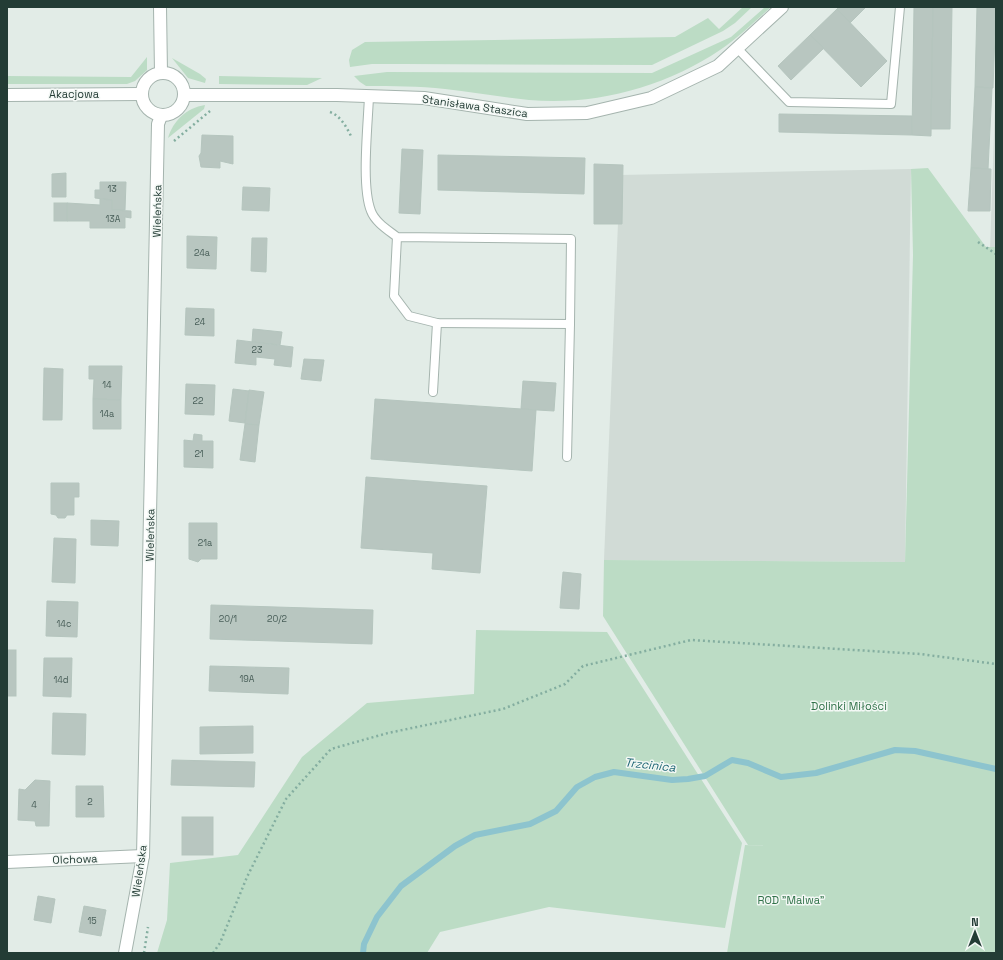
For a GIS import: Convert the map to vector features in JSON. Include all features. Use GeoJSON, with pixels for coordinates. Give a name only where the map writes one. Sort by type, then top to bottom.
{"type":"FeatureCollection","features":[{"type":"Feature","properties":{"kind":"street"},"geometry":{"type":"LineString","coordinates":[[160,7],[160,73]]}},
{"type":"Feature","properties":{"kind":"street","name":"Stanisława Staszica"},"geometry":{"type":"LineString","coordinates":[[184,95],[368,96],[424,98],[527,114],[587,113],[651,98],[718,66],[782,7]]}},
{"type":"Feature","properties":{"kind":"street"},"geometry":{"type":"LineString","coordinates":[[160,73],[174,76],[183,87],[184,95],[180,108],[174,112],[161,116],[155,114],[145,106],[141,94],[145,82],[149,78],[160,73]]}},
{"type":"Feature","properties":{"kind":"street","name":"Akacjowa"},"geometry":{"type":"LineString","coordinates":[[7,95],[141,94]]}},
{"type":"Feature","properties":{"kind":"street","name":"Wieleńska"},"geometry":{"type":"LineString","coordinates":[[125,953],[143,856],[158,124],[161,116]]}},
{"type":"Feature","properties":{"kind":"street","name":"Olchowa"},"geometry":{"type":"LineString","coordinates":[[7,862],[143,856]]}},
{"type":"Feature","properties":{"kind":"lane"},"geometry":{"type":"LineString","coordinates":[[737,48],[789,102],[891,104],[900,7]]}},
{"type":"Feature","properties":{"kind":"lane"},"geometry":{"type":"LineString","coordinates":[[368,96],[366,193],[371,212],[383,226],[397,237],[571,239],[567,457]]}},
{"type":"Feature","properties":{"kind":"lane"},"geometry":{"type":"LineString","coordinates":[[397,237],[394,296],[410,316],[437,323],[570,324]]}},
{"type":"Feature","properties":{"kind":"lane"},"geometry":{"type":"LineString","coordinates":[[433,392],[437,323]]}},
{"type":"Feature","properties":{"kind":"path"},"geometry":{"type":"LineString","coordinates":[[327,110],[336,114],[347,128],[355,143]]}},
{"type":"Feature","properties":{"kind":"path"},"geometry":{"type":"LineString","coordinates":[[978,242],[996,254]]}},
{"type":"Feature","properties":{"kind":"path"},"geometry":{"type":"LineString","coordinates":[[213,953],[220,943],[247,877],[286,799],[331,749],[388,733],[503,709],[565,684],[583,666],[691,640],[920,654],[996,664]]}},
{"type":"Feature","properties":{"kind":"shaded area"},"geometry":{"type":"Polygon","coordinates":[[[996,76],[996,250],[990,250],[996,76]]]}},
{"type":"Feature","properties":{"kind":"shaded area"},"geometry":{"type":"Polygon","coordinates":[[[911,169],[905,562],[604,560],[620,175],[911,169]]]}},
{"type":"Feature","properties":{"kind":"green space"},"geometry":{"type":"Polygon","coordinates":[[[743,7],[752,7],[735,23],[723,31],[652,65],[372,64],[350,67],[349,60],[352,50],[365,42],[675,37],[708,18],[719,29],[743,7]]]}},
{"type":"Feature","properties":{"kind":"green space"},"geometry":{"type":"Polygon","coordinates":[[[765,7],[771,7],[746,30],[720,50],[699,63],[653,84],[604,97],[554,101],[529,100],[435,88],[366,86],[354,76],[387,72],[652,73],[731,37],[765,7]]]}},
{"type":"Feature","properties":{"kind":"green space"},"geometry":{"type":"Polygon","coordinates":[[[147,57],[147,70],[135,81],[127,84],[7,84],[7,76],[131,77],[147,57]]]}},
{"type":"Feature","properties":{"kind":"green space"},"geometry":{"type":"Polygon","coordinates":[[[172,58],[200,74],[206,79],[205,83],[188,78],[172,58]]]}},
{"type":"Feature","properties":{"kind":"green space"},"geometry":{"type":"Polygon","coordinates":[[[219,76],[322,78],[307,85],[219,84],[219,76]]]}},
{"type":"Feature","properties":{"kind":"green space"},"geometry":{"type":"Polygon","coordinates":[[[205,105],[204,109],[168,138],[173,126],[181,116],[192,109],[205,105]]]}},
{"type":"Feature","properties":{"kind":"green space","name":"Dolinki Miłości"},"geometry":{"type":"Polygon","coordinates":[[[928,168],[986,247],[996,247],[996,953],[727,953],[745,845],[823,849],[748,845],[603,616],[604,560],[905,562],[913,255],[911,169],[928,168]]]}},
{"type":"Feature","properties":{"kind":"green space"},"geometry":{"type":"Polygon","coordinates":[[[476,630],[607,632],[742,843],[725,928],[549,907],[440,932],[427,953],[157,953],[167,920],[170,863],[238,855],[302,757],[367,703],[474,694],[476,630]]]}},
{"type":"Feature","properties":{"kind":"building"},"geometry":{"type":"Polygon","coordinates":[[[839,7],[866,7],[850,23],[837,9],[839,7]]]}},
{"type":"Feature","properties":{"kind":"building"},"geometry":{"type":"Polygon","coordinates":[[[914,7],[933,7],[931,136],[912,135],[914,7]]]}},
{"type":"Feature","properties":{"kind":"building"},"geometry":{"type":"Polygon","coordinates":[[[933,7],[952,7],[950,129],[931,129],[933,7]]]}},
{"type":"Feature","properties":{"kind":"building"},"geometry":{"type":"Polygon","coordinates":[[[977,7],[996,7],[993,88],[975,87],[977,7]]]}},
{"type":"Feature","properties":{"kind":"building"},"geometry":{"type":"Polygon","coordinates":[[[837,9],[887,61],[861,87],[810,35],[837,9]]]}},
{"type":"Feature","properties":{"kind":"building"},"geometry":{"type":"Polygon","coordinates":[[[810,35],[824,48],[791,80],[778,66],[810,35]]]}},
{"type":"Feature","properties":{"kind":"building"},"geometry":{"type":"Polygon","coordinates":[[[975,87],[992,88],[988,169],[971,168],[975,87]]]}},
{"type":"Feature","properties":{"kind":"building"},"geometry":{"type":"Polygon","coordinates":[[[779,114],[912,116],[912,135],[779,132],[779,114]]]}},
{"type":"Feature","properties":{"kind":"building"},"geometry":{"type":"Polygon","coordinates":[[[202,135],[233,136],[233,164],[220,161],[220,168],[201,167],[199,156],[201,153],[202,135]]]}},
{"type":"Feature","properties":{"kind":"building"},"geometry":{"type":"Polygon","coordinates":[[[402,149],[423,150],[420,214],[399,213],[402,149]]]}},
{"type":"Feature","properties":{"kind":"building"},"geometry":{"type":"Polygon","coordinates":[[[438,155],[585,158],[584,194],[438,190],[438,155]]]}},
{"type":"Feature","properties":{"kind":"building"},"geometry":{"type":"Polygon","coordinates":[[[594,164],[623,165],[622,224],[594,224],[594,164]]]}},
{"type":"Feature","properties":{"kind":"building"},"geometry":{"type":"Polygon","coordinates":[[[971,168],[991,169],[990,211],[968,211],[971,168]]]}},
{"type":"Feature","properties":{"kind":"building"},"geometry":{"type":"Polygon","coordinates":[[[66,173],[66,197],[52,197],[52,174],[66,173]]]}},
{"type":"Feature","properties":{"kind":"building"},"geometry":{"type":"Polygon","coordinates":[[[100,182],[126,182],[125,210],[112,210],[112,200],[95,198],[95,190],[100,190],[100,182]]]}},
{"type":"Feature","properties":{"kind":"building"},"geometry":{"type":"Polygon","coordinates":[[[243,187],[270,188],[269,211],[242,210],[243,187]]]}},
{"type":"Feature","properties":{"kind":"building"},"geometry":{"type":"Polygon","coordinates":[[[100,199],[112,200],[112,210],[131,211],[131,218],[125,217],[125,228],[90,228],[90,221],[67,221],[67,203],[100,205],[100,199]]]}},
{"type":"Feature","properties":{"kind":"building"},"geometry":{"type":"Polygon","coordinates":[[[54,203],[67,203],[67,221],[54,221],[54,203]]]}},
{"type":"Feature","properties":{"kind":"building"},"geometry":{"type":"Polygon","coordinates":[[[187,236],[217,237],[216,269],[187,268],[187,236]]]}},
{"type":"Feature","properties":{"kind":"building"},"geometry":{"type":"Polygon","coordinates":[[[252,238],[267,238],[266,272],[251,271],[252,238]]]}},
{"type":"Feature","properties":{"kind":"building"},"geometry":{"type":"Polygon","coordinates":[[[186,308],[214,309],[214,336],[185,335],[186,308]]]}},
{"type":"Feature","properties":{"kind":"building"},"geometry":{"type":"Polygon","coordinates":[[[253,329],[282,332],[280,345],[252,342],[253,329]]]}},
{"type":"Feature","properties":{"kind":"building"},"geometry":{"type":"Polygon","coordinates":[[[237,340],[293,347],[291,367],[274,365],[275,359],[256,357],[256,365],[235,363],[237,340]]]}},
{"type":"Feature","properties":{"kind":"building"},"geometry":{"type":"Polygon","coordinates":[[[304,359],[324,360],[321,381],[301,379],[304,359]]]}},
{"type":"Feature","properties":{"kind":"building"},"geometry":{"type":"Polygon","coordinates":[[[89,366],[122,366],[121,400],[93,399],[94,379],[89,379],[89,366]]]}},
{"type":"Feature","properties":{"kind":"building"},"geometry":{"type":"Polygon","coordinates":[[[44,368],[63,369],[62,420],[43,420],[44,368]]]}},
{"type":"Feature","properties":{"kind":"building"},"geometry":{"type":"Polygon","coordinates":[[[523,381],[556,383],[554,411],[521,409],[523,381]]]}},
{"type":"Feature","properties":{"kind":"building"},"geometry":{"type":"Polygon","coordinates":[[[186,384],[215,385],[214,415],[185,414],[186,384]]]}},
{"type":"Feature","properties":{"kind":"building"},"geometry":{"type":"Polygon","coordinates":[[[233,389],[249,391],[245,423],[229,421],[233,389]]]}},
{"type":"Feature","properties":{"kind":"building"},"geometry":{"type":"Polygon","coordinates":[[[249,390],[264,392],[259,425],[245,424],[249,390]]]}},
{"type":"Feature","properties":{"kind":"building"},"geometry":{"type":"Polygon","coordinates":[[[93,399],[121,400],[121,429],[93,429],[93,399]]]}},
{"type":"Feature","properties":{"kind":"building"},"geometry":{"type":"Polygon","coordinates":[[[375,399],[536,410],[532,471],[371,459],[375,399]]]}},
{"type":"Feature","properties":{"kind":"building"},"geometry":{"type":"Polygon","coordinates":[[[245,424],[259,425],[255,462],[240,460],[245,424]]]}},
{"type":"Feature","properties":{"kind":"building"},"geometry":{"type":"Polygon","coordinates":[[[194,434],[202,435],[202,441],[213,441],[213,468],[184,467],[184,440],[193,441],[194,434]]]}},
{"type":"Feature","properties":{"kind":"building"},"geometry":{"type":"Polygon","coordinates":[[[366,477],[487,486],[480,573],[432,569],[433,553],[361,548],[366,477]]]}},
{"type":"Feature","properties":{"kind":"building"},"geometry":{"type":"Polygon","coordinates":[[[51,483],[79,483],[79,497],[74,497],[74,515],[67,515],[65,518],[58,518],[56,515],[51,514],[51,483]]]}},
{"type":"Feature","properties":{"kind":"building"},"geometry":{"type":"Polygon","coordinates":[[[91,520],[119,521],[118,546],[91,545],[91,520]]]}},
{"type":"Feature","properties":{"kind":"building"},"geometry":{"type":"Polygon","coordinates":[[[189,523],[217,523],[217,559],[201,559],[198,562],[189,559],[189,523]]]}},
{"type":"Feature","properties":{"kind":"building"},"geometry":{"type":"Polygon","coordinates":[[[54,538],[76,539],[75,583],[52,582],[54,538]]]}},
{"type":"Feature","properties":{"kind":"building"},"geometry":{"type":"Polygon","coordinates":[[[563,572],[581,574],[579,609],[560,608],[563,572]]]}},
{"type":"Feature","properties":{"kind":"building"},"geometry":{"type":"Polygon","coordinates":[[[47,601],[78,602],[77,637],[46,636],[47,601]]]}},
{"type":"Feature","properties":{"kind":"building"},"geometry":{"type":"Polygon","coordinates":[[[211,605],[373,610],[372,644],[210,639],[211,605]]]}},
{"type":"Feature","properties":{"kind":"building"},"geometry":{"type":"Polygon","coordinates":[[[7,650],[16,650],[16,696],[7,696],[7,650]]]}},
{"type":"Feature","properties":{"kind":"building"},"geometry":{"type":"Polygon","coordinates":[[[44,658],[72,658],[71,697],[43,696],[44,658]]]}},
{"type":"Feature","properties":{"kind":"building"},"geometry":{"type":"Polygon","coordinates":[[[210,666],[289,668],[288,694],[209,691],[210,666]]]}},
{"type":"Feature","properties":{"kind":"building"},"geometry":{"type":"Polygon","coordinates":[[[53,713],[86,714],[85,755],[52,754],[53,713]]]}},
{"type":"Feature","properties":{"kind":"building"},"geometry":{"type":"Polygon","coordinates":[[[253,726],[253,753],[200,754],[200,727],[253,726]]]}},
{"type":"Feature","properties":{"kind":"building"},"geometry":{"type":"Polygon","coordinates":[[[172,760],[255,762],[254,787],[171,785],[172,760]]]}},
{"type":"Feature","properties":{"kind":"building"},"geometry":{"type":"Polygon","coordinates":[[[35,780],[50,781],[49,826],[36,826],[35,821],[18,820],[19,789],[25,790],[35,780]]]}},
{"type":"Feature","properties":{"kind":"building"},"geometry":{"type":"Polygon","coordinates":[[[76,786],[103,786],[104,817],[76,817],[76,786]]]}},
{"type":"Feature","properties":{"kind":"building"},"geometry":{"type":"Polygon","coordinates":[[[182,817],[213,817],[213,855],[182,855],[182,817]]]}},
{"type":"Feature","properties":{"kind":"building"},"geometry":{"type":"Polygon","coordinates":[[[38,896],[55,899],[51,923],[34,920],[38,896]]]}},
{"type":"Feature","properties":{"kind":"building"},"geometry":{"type":"Polygon","coordinates":[[[84,906],[106,910],[101,936],[79,932],[84,906]]]}},
{"type":"Feature","properties":{"kind":"waterway","name":"Trzcinica"},"geometry":{"type":"LineString","coordinates":[[363,953],[364,944],[377,917],[401,886],[455,846],[475,835],[530,824],[556,811],[577,787],[595,777],[614,772],[672,780],[688,779],[705,776],[732,760],[748,763],[781,777],[816,773],[895,750],[915,751],[996,769]]}},
{"type":"Feature","properties":{"kind":"park label","name":"ROD \"Malwa\""},"geometry":{"type":"Point","coordinates":[791,900]}}]}
